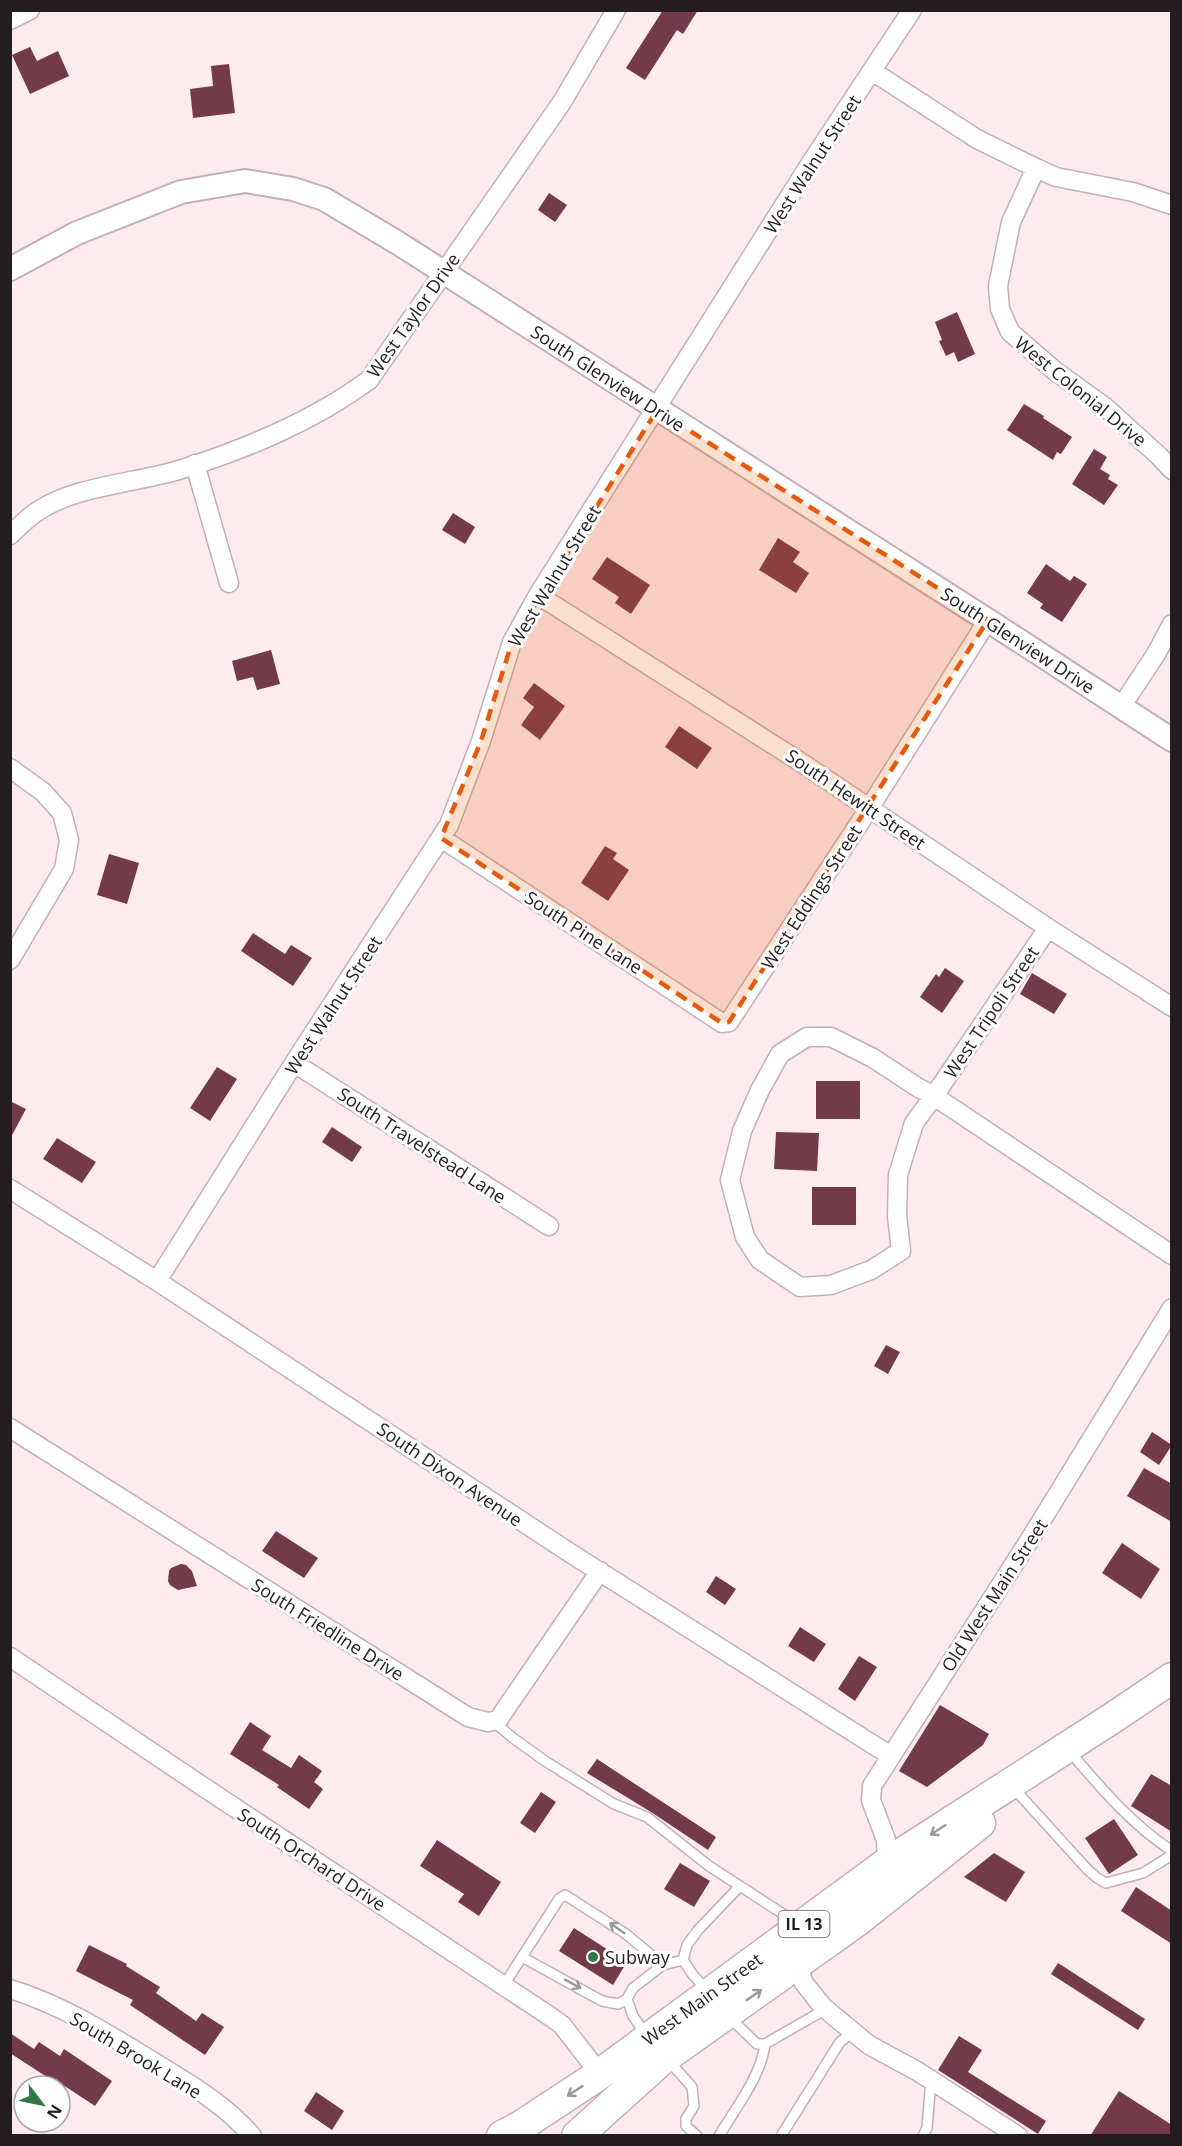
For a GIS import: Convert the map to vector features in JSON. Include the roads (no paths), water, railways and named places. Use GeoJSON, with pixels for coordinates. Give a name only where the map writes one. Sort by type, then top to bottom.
{"type":"FeatureCollection","features":[{"type":"Feature","properties":{"kind":"highway","name":"West Main Street"},"geometry":{"type":"LineString","coordinates":[[719,2003],[807,1942],[887,1863],[1172,1678]]}},
{"type":"Feature","properties":{"kind":"highway","name":"West Main Street"},"geometry":{"type":"LineString","coordinates":[[502,2136],[600,2074],[657,2048],[807,1942],[891,1894],[1111,1719]]}},
{"type":"Feature","properties":{"kind":"highway","name":"West Main Street"},"geometry":{"type":"LineString","coordinates":[[577,2136],[657,2048]]}},
{"type":"Feature","properties":{"kind":"street"},"geometry":{"type":"LineString","coordinates":[[10,20],[30,10]]}},
{"type":"Feature","properties":{"kind":"street","name":"West Taylor Drive"},"geometry":{"type":"LineString","coordinates":[[10,535],[38,510],[68,496],[177,471],[247,447],[344,399],[369,380],[562,102],[616,10]]}},
{"type":"Feature","properties":{"kind":"street","name":"West Walnut Street"},"geometry":{"type":"LineString","coordinates":[[157,1281],[294,1063],[449,825],[481,741],[512,642],[538,595],[657,410],[810,164],[912,10]]}},
{"type":"Feature","properties":{"kind":"street"},"geometry":{"type":"LineString","coordinates":[[872,71],[977,139],[1056,177],[1133,192],[1172,205]]}},
{"type":"Feature","properties":{"kind":"street","name":"West Colonial Drive"},"geometry":{"type":"LineString","coordinates":[[1036,168],[1011,222],[998,286],[1000,309],[1010,332],[1055,371],[1105,407],[1160,456],[1172,470]]}},
{"type":"Feature","properties":{"kind":"street","name":"South Glenview Drive"},"geometry":{"type":"LineString","coordinates":[[10,269],[77,233],[181,192],[245,181],[293,189],[324,199],[358,217],[1172,740]]}},
{"type":"Feature","properties":{"kind":"street"},"geometry":{"type":"LineString","coordinates":[[195,464],[229,583]]}},
{"type":"Feature","properties":{"kind":"street","name":"South Hewitt Street"},"geometry":{"type":"LineString","coordinates":[[538,595],[870,807],[1048,928],[1172,1007]]}},
{"type":"Feature","properties":{"kind":"street","name":"West Eddings Street"},"geometry":{"type":"LineString","coordinates":[[729,1022],[870,807],[988,620]]}},
{"type":"Feature","properties":{"kind":"street"},"geometry":{"type":"LineString","coordinates":[[1121,707],[1156,654],[1172,624]]}},
{"type":"Feature","properties":{"kind":"street"},"geometry":{"type":"LineString","coordinates":[[10,768],[43,792],[62,813],[69,840],[64,869],[10,960]]}},
{"type":"Feature","properties":{"kind":"street","name":"South Pine Lane"},"geometry":{"type":"LineString","coordinates":[[441,838],[722,1023],[729,1022]]}},
{"type":"Feature","properties":{"kind":"street","name":"West Tripoli Street"},"geometry":{"type":"LineString","coordinates":[[934,1096],[1048,928]]}},
{"type":"Feature","properties":{"kind":"street"},"geometry":{"type":"LineString","coordinates":[[934,1096],[914,1123],[898,1175],[897,1216],[901,1251],[871,1270],[831,1285],[800,1287],[760,1260],[745,1236],[730,1180],[742,1131],[760,1090],[780,1054],[807,1037],[831,1037],[873,1058],[934,1096],[1172,1255]]}},
{"type":"Feature","properties":{"kind":"street","name":"South Travelstead Lane"},"geometry":{"type":"LineString","coordinates":[[294,1063],[549,1226]]}},
{"type":"Feature","properties":{"kind":"street","name":"South Dixon Avenue"},"geometry":{"type":"LineString","coordinates":[[13,1196],[157,1281],[537,1532],[891,1756]]}},
{"type":"Feature","properties":{"kind":"street","name":"Old West Main Street"},"geometry":{"type":"LineString","coordinates":[[891,1894],[886,1840],[871,1800],[872,1786],[1032,1536],[1172,1308]]}},
{"type":"Feature","properties":{"kind":"street","name":"South Friedline Drive"},"geometry":{"type":"LineString","coordinates":[[10,1428],[468,1717],[493,1721]]}},
{"type":"Feature","properties":{"kind":"street"},"geometry":{"type":"LineString","coordinates":[[493,1721],[498,1720],[600,1571]]}},
{"type":"Feature","properties":{"kind":"street","name":"South Orchard Drive"},"geometry":{"type":"LineString","coordinates":[[10,1657],[562,2025],[600,2074]]}},
{"type":"Feature","properties":{"kind":"street"},"geometry":{"type":"LineString","coordinates":[[807,1942],[804,1983],[826,2009],[869,2045],[931,2080],[1018,2136]]}},
{"type":"Feature","properties":{"kind":"street","name":"South Brook Lane"},"geometry":{"type":"LineString","coordinates":[[10,1989],[95,2026],[219,2105],[243,2125],[252,2136]]}},
{"type":"Feature","properties":{"kind":"lane"},"geometry":{"type":"LineString","coordinates":[[493,1721],[564,1774],[614,1804],[647,1817],[740,1886],[807,1942]]}},
{"type":"Feature","properties":{"kind":"lane"},"geometry":{"type":"LineString","coordinates":[[1018,1793],[1087,1869],[1106,1883],[1143,1873],[1172,1853],[1147,1834],[1112,1800],[1070,1752]]}},
{"type":"Feature","properties":{"kind":"lane"},"geometry":{"type":"LineString","coordinates":[[740,1886],[698,1930],[687,1945],[683,1960],[693,1975],[757,2044],[765,2044],[826,2009]]}},
{"type":"Feature","properties":{"kind":"lane"},"geometry":{"type":"LineString","coordinates":[[504,1985],[559,1899],[565,1895],[626,1934],[663,1965]]}},
{"type":"Feature","properties":{"kind":"lane"},"geometry":{"type":"LineString","coordinates":[[522,1957],[602,2001],[618,2004],[627,1999],[633,1988],[663,1965],[683,1960]]}},
{"type":"Feature","properties":{"kind":"lane"},"geometry":{"type":"LineString","coordinates":[[627,1999],[633,2016],[657,2048],[692,2087],[694,2106],[686,2120],[686,2126],[697,2136]]}},
{"type":"Feature","properties":{"kind":"lane"},"geometry":{"type":"LineString","coordinates":[[781,2136],[840,2043],[853,2032]]}},
{"type":"Feature","properties":{"kind":"lane"},"geometry":{"type":"LineString","coordinates":[[719,2136],[756,2075],[763,2059],[765,2044]]}},
{"type":"Feature","properties":{"kind":"lane"},"geometry":{"type":"LineString","coordinates":[[923,2136],[927,2128],[931,2080]]}},
{"type":"Feature","properties":{"kind":"place","name":"Subway"},"geometry":{"type":"Point","coordinates":[593,1957]}}]}
